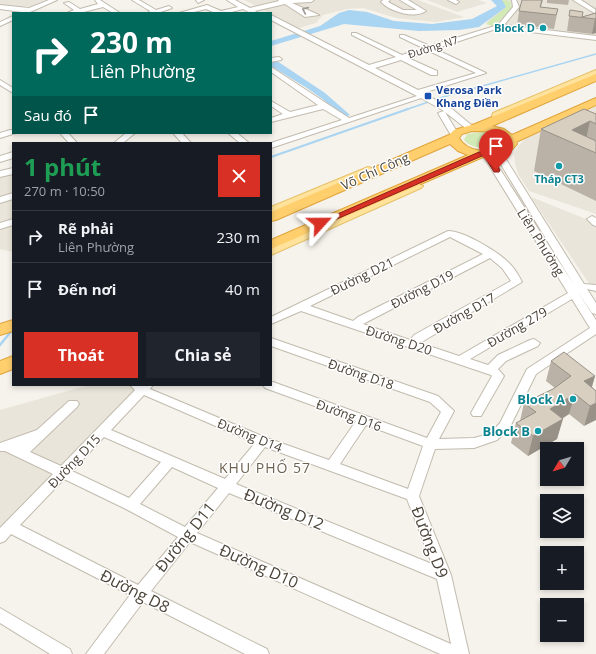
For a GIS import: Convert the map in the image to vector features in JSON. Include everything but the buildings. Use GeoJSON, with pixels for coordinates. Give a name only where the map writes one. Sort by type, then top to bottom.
{"type":"FeatureCollection","features":[{"type":"Feature","properties":{"kind":"highway","name":"Võ Chí Công"},"geometry":{"type":"LineString","coordinates":[[272,217],[465,132],[596,77]]}},
{"type":"Feature","properties":{"kind":"highway","name":"Võ Chí Công"},"geometry":{"type":"LineString","coordinates":[[272,245],[463,161],[542,130],[596,102]]}},
{"type":"Feature","properties":{"kind":"highway"},"geometry":{"type":"LineString","coordinates":[[496,120],[496,124],[502,129],[500,147]]}},
{"type":"Feature","properties":{"kind":"highway"},"geometry":{"type":"LineString","coordinates":[[496,130],[503,134],[500,147],[458,149],[465,132],[496,130]]}},
{"type":"Feature","properties":{"kind":"highway"},"geometry":{"type":"LineString","coordinates":[[435,145],[456,150],[462,155],[463,161]]}},
{"type":"Feature","properties":{"kind":"highway"},"geometry":{"type":"LineString","coordinates":[[0,330],[12,324]]}},
{"type":"Feature","properties":{"kind":"highway"},"geometry":{"type":"LineString","coordinates":[[0,368],[12,362]]}},
{"type":"Feature","properties":{"kind":"main road","name":"Võ Chí Công"},"geometry":{"type":"LineString","coordinates":[[496,120],[497,115],[596,73]]}},
{"type":"Feature","properties":{"kind":"main road","name":"Võ Chí Công"},"geometry":{"type":"LineString","coordinates":[[272,211],[425,146],[435,145]]}},
{"type":"Feature","properties":{"kind":"main road","name":"Võ Chí Công"},"geometry":{"type":"LineString","coordinates":[[272,251],[461,166],[463,161]]}},
{"type":"Feature","properties":{"kind":"street"},"geometry":{"type":"LineString","coordinates":[[0,7],[27,12],[54,0]]}},
{"type":"Feature","properties":{"kind":"street"},"geometry":{"type":"LineString","coordinates":[[96,0],[115,12]]}},
{"type":"Feature","properties":{"kind":"street"},"geometry":{"type":"LineString","coordinates":[[135,0],[153,12],[169,8]]}},
{"type":"Feature","properties":{"kind":"street"},"geometry":{"type":"LineString","coordinates":[[230,0],[260,12]]}},
{"type":"Feature","properties":{"kind":"street"},"geometry":{"type":"LineString","coordinates":[[239,0],[250,9]]}},
{"type":"Feature","properties":{"kind":"street"},"geometry":{"type":"LineString","coordinates":[[250,9],[277,0]]}},
{"type":"Feature","properties":{"kind":"street"},"geometry":{"type":"LineString","coordinates":[[228,12],[285,2],[312,0]]}},
{"type":"Feature","properties":{"kind":"street"},"geometry":{"type":"LineString","coordinates":[[387,0],[384,2],[386,4],[400,10],[411,13],[424,11],[402,0]]}},
{"type":"Feature","properties":{"kind":"street"},"geometry":{"type":"LineString","coordinates":[[501,26],[516,7],[515,0]]}},
{"type":"Feature","properties":{"kind":"street"},"geometry":{"type":"LineString","coordinates":[[576,0],[587,5],[590,10],[596,12]]}},
{"type":"Feature","properties":{"kind":"street"},"geometry":{"type":"LineString","coordinates":[[67,3],[80,11]]}},
{"type":"Feature","properties":{"kind":"street"},"geometry":{"type":"LineString","coordinates":[[75,12],[103,5]]}},
{"type":"Feature","properties":{"kind":"street"},"geometry":{"type":"LineString","coordinates":[[186,12],[207,7],[218,12]]}},
{"type":"Feature","properties":{"kind":"street"},"geometry":{"type":"LineString","coordinates":[[0,10],[12,12]]}},
{"type":"Feature","properties":{"kind":"street"},"geometry":{"type":"LineString","coordinates":[[0,24],[12,18]]}},
{"type":"Feature","properties":{"kind":"street"},"geometry":{"type":"LineString","coordinates":[[272,18],[305,37],[419,96]]}},
{"type":"Feature","properties":{"kind":"street"},"geometry":{"type":"LineString","coordinates":[[272,21],[293,30]]}},
{"type":"Feature","properties":{"kind":"street"},"geometry":{"type":"LineString","coordinates":[[501,26],[594,37]]}},
{"type":"Feature","properties":{"kind":"street","name":"Đường N7"},"geometry":{"type":"LineString","coordinates":[[368,68],[501,26]]}},
{"type":"Feature","properties":{"kind":"street"},"geometry":{"type":"LineString","coordinates":[[354,34],[434,73]]}},
{"type":"Feature","properties":{"kind":"street"},"geometry":{"type":"LineString","coordinates":[[272,146],[350,121],[482,73],[402,36]]}},
{"type":"Feature","properties":{"kind":"street"},"geometry":{"type":"LineString","coordinates":[[305,37],[368,68],[433,104],[449,111],[465,132]]}},
{"type":"Feature","properties":{"kind":"street"},"geometry":{"type":"LineString","coordinates":[[272,70],[324,106],[350,121]]}},
{"type":"Feature","properties":{"kind":"street"},"geometry":{"type":"LineString","coordinates":[[0,82],[12,90]]}},
{"type":"Feature","properties":{"kind":"street"},"geometry":{"type":"LineString","coordinates":[[272,104],[289,115]]}},
{"type":"Feature","properties":{"kind":"street"},"geometry":{"type":"LineString","coordinates":[[433,104],[465,132]]}},
{"type":"Feature","properties":{"kind":"street"},"geometry":{"type":"LineString","coordinates":[[272,120],[324,106]]}},
{"type":"Feature","properties":{"kind":"street"},"geometry":{"type":"LineString","coordinates":[[0,136],[12,132]]}},
{"type":"Feature","properties":{"kind":"street"},"geometry":{"type":"LineString","coordinates":[[65,134],[71,142]]}},
{"type":"Feature","properties":{"kind":"street"},"geometry":{"type":"LineString","coordinates":[[119,142],[130,134]]}},
{"type":"Feature","properties":{"kind":"street"},"geometry":{"type":"LineString","coordinates":[[178,134],[186,142]]}},
{"type":"Feature","properties":{"kind":"street"},"geometry":{"type":"LineString","coordinates":[[233,134],[244,142]]}},
{"type":"Feature","properties":{"kind":"street","name":"Liên Phường"},"geometry":{"type":"LineString","coordinates":[[500,147],[512,178],[584,288],[596,329]]}},
{"type":"Feature","properties":{"kind":"street","name":"Liên Phường"},"geometry":{"type":"LineString","coordinates":[[500,147],[584,288],[596,311]]}},
{"type":"Feature","properties":{"kind":"street"},"geometry":{"type":"LineString","coordinates":[[0,159],[12,155]]}},
{"type":"Feature","properties":{"kind":"street"},"geometry":{"type":"LineString","coordinates":[[0,174],[12,171]]}},
{"type":"Feature","properties":{"kind":"street"},"geometry":{"type":"LineString","coordinates":[[1,198],[12,196]]}},
{"type":"Feature","properties":{"kind":"street"},"geometry":{"type":"LineString","coordinates":[[0,226],[12,222]]}},
{"type":"Feature","properties":{"kind":"street","name":"Đường D21"},"geometry":{"type":"LineString","coordinates":[[272,321],[448,234],[454,234],[490,254]]}},
{"type":"Feature","properties":{"kind":"street","name":"Đường D17"},"geometry":{"type":"LineString","coordinates":[[412,344],[418,338],[517,282],[509,267],[490,254]]}},
{"type":"Feature","properties":{"kind":"street","name":"Đường D19"},"geometry":{"type":"LineString","coordinates":[[355,325],[362,319],[490,254]]}},
{"type":"Feature","properties":{"kind":"street","name":"Đường 279"},"geometry":{"type":"LineString","coordinates":[[460,360],[584,288]]}},
{"type":"Feature","properties":{"kind":"street","name":"Đường D20"},"geometry":{"type":"LineString","coordinates":[[301,307],[494,372]]}},
{"type":"Feature","properties":{"kind":"street"},"geometry":{"type":"LineString","coordinates":[[430,444],[474,443],[493,437],[505,426],[531,372],[596,329]]}},
{"type":"Feature","properties":{"kind":"street","name":"Đường D18"},"geometry":{"type":"LineString","coordinates":[[272,342],[434,399],[448,411]]}},
{"type":"Feature","properties":{"kind":"street"},"geometry":{"type":"LineString","coordinates":[[477,413],[494,372],[502,358],[534,343]]}},
{"type":"Feature","properties":{"kind":"street","name":"Đường D16"},"geometry":{"type":"LineString","coordinates":[[271,386],[430,444]]}},
{"type":"Feature","properties":{"kind":"street","name":"Đường D15"},"geometry":{"type":"LineString","coordinates":[[5,532],[103,431],[142,387]]}},
{"type":"Feature","properties":{"kind":"street","name":"Đường D14"},"geometry":{"type":"LineString","coordinates":[[142,387],[263,441],[412,496]]}},
{"type":"Feature","properties":{"kind":"street"},"geometry":{"type":"LineString","coordinates":[[21,452],[73,404]]}},
{"type":"Feature","properties":{"kind":"street","name":"Đường D9"},"geometry":{"type":"LineString","coordinates":[[448,411],[430,444],[412,496],[444,575],[461,654]]}},
{"type":"Feature","properties":{"kind":"street"},"geometry":{"type":"LineString","coordinates":[[332,466],[363,420]]}},
{"type":"Feature","properties":{"kind":"street","name":"Đường D12"},"geometry":{"type":"LineString","coordinates":[[103,431],[227,486],[444,575]]}},
{"type":"Feature","properties":{"kind":"street"},"geometry":{"type":"LineString","coordinates":[[3,447],[42,432]]}},
{"type":"Feature","properties":{"kind":"street","name":"Đường D11"},"geometry":{"type":"LineString","coordinates":[[94,654],[140,594],[263,441]]}},
{"type":"Feature","properties":{"kind":"street","name":"Đường D10"},"geometry":{"type":"LineString","coordinates":[[3,447],[21,452],[64,472],[187,535],[457,654]]}},
{"type":"Feature","properties":{"kind":"street"},"geometry":{"type":"LineString","coordinates":[[131,505],[170,460]]}},
{"type":"Feature","properties":{"kind":"street","name":"Đường D8"},"geometry":{"type":"LineString","coordinates":[[5,532],[140,594],[261,654]]}},
{"type":"Feature","properties":{"kind":"street"},"geometry":{"type":"LineString","coordinates":[[0,615],[64,654]]}},
{"type":"Feature","properties":{"kind":"shaded area"},"geometry":{"type":"Polygon","coordinates":[[[0,0],[45,0],[31,6],[19,6],[0,5],[0,0]]]}},
{"type":"Feature","properties":{"kind":"shaded area"},"geometry":{"type":"Polygon","coordinates":[[[244,0],[418,0],[464,17],[436,22],[396,18],[363,8],[347,9],[323,15],[316,23],[299,28],[272,14],[272,12],[268,12],[244,0]]]}},
{"type":"Feature","properties":{"kind":"shaded area"},"geometry":{"type":"Polygon","coordinates":[[[427,0],[479,0],[487,3],[457,12],[427,0]]]}},
{"type":"Feature","properties":{"kind":"shaded area"},"geometry":{"type":"Polygon","coordinates":[[[502,0],[596,0],[596,39],[500,29],[486,24],[502,0]]]}},
{"type":"Feature","properties":{"kind":"shaded area"},"geometry":{"type":"Polygon","coordinates":[[[596,106],[596,214],[529,191],[518,174],[515,163],[514,154],[518,146],[526,138],[596,106]]]}},
{"type":"Feature","properties":{"kind":"shaded area"},"geometry":{"type":"Polygon","coordinates":[[[12,169],[12,252],[0,249],[0,173],[12,169]]]}},
{"type":"Feature","properties":{"kind":"shaded area"},"geometry":{"type":"Polygon","coordinates":[[[531,197],[596,223],[596,294],[531,197]]]}},
{"type":"Feature","properties":{"kind":"shaded area"},"geometry":{"type":"Polygon","coordinates":[[[85,386],[148,386],[0,534],[0,410],[85,386]]]}},
{"type":"Feature","properties":{"kind":"green space"},"geometry":{"type":"Polygon","coordinates":[[[502,0],[510,1],[512,8],[496,24],[499,28],[486,24],[506,7],[502,0]]]}},
{"type":"Feature","properties":{"kind":"green space"},"geometry":{"type":"Polygon","coordinates":[[[482,132],[496,136],[500,141],[499,143],[495,146],[481,148],[471,145],[464,140],[467,134],[482,132]]]}},
{"type":"Feature","properties":{"kind":"water"},"geometry":{"type":"Polygon","coordinates":[[[491,0],[502,0],[506,7],[479,27],[459,30],[419,31],[344,24],[272,46],[272,41],[320,26],[339,13],[349,10],[367,12],[394,21],[432,24],[472,19],[497,6],[491,0]]]}},
{"type":"Feature","properties":{"kind":"water"},"geometry":{"type":"Polygon","coordinates":[[[272,58],[325,93],[350,115],[345,117],[335,112],[324,100],[272,67],[272,58]]]}},
{"type":"Feature","properties":{"kind":"waterway"},"geometry":{"type":"LineString","coordinates":[[405,110],[443,97],[596,54]]}},
{"type":"Feature","properties":{"kind":"waterway"},"geometry":{"type":"LineString","coordinates":[[272,157],[408,109]]}},
{"type":"Feature","properties":{"kind":"waterway"},"geometry":{"type":"LineString","coordinates":[[0,345],[12,330]]}},
{"type":"Feature","properties":{"kind":"place","name":"Block D"},"geometry":{"type":"Point","coordinates":[543,28]}},
{"type":"Feature","properties":{"kind":"place","name":"Verosa Park Khang Điền"},"geometry":{"type":"Point","coordinates":[428,96]}},
{"type":"Feature","properties":{"kind":"place","name":"Tháp CT3"},"geometry":{"type":"Point","coordinates":[559,166]}},
{"type":"Feature","properties":{"kind":"place","name":"Block A"},"geometry":{"type":"Point","coordinates":[573,399]}},
{"type":"Feature","properties":{"kind":"place","name":"Block B"},"geometry":{"type":"Point","coordinates":[538,431]}},
{"type":"Feature","properties":{"kind":"district","name":"KHU PHỐ 57"},"geometry":{"type":"Point","coordinates":[265,468]}},
{"type":"Feature","properties":{"kind":"route"},"geometry":{"type":"LineString","coordinates":[[320,223],[481,154],[486,154],[496,170]]}}]}
